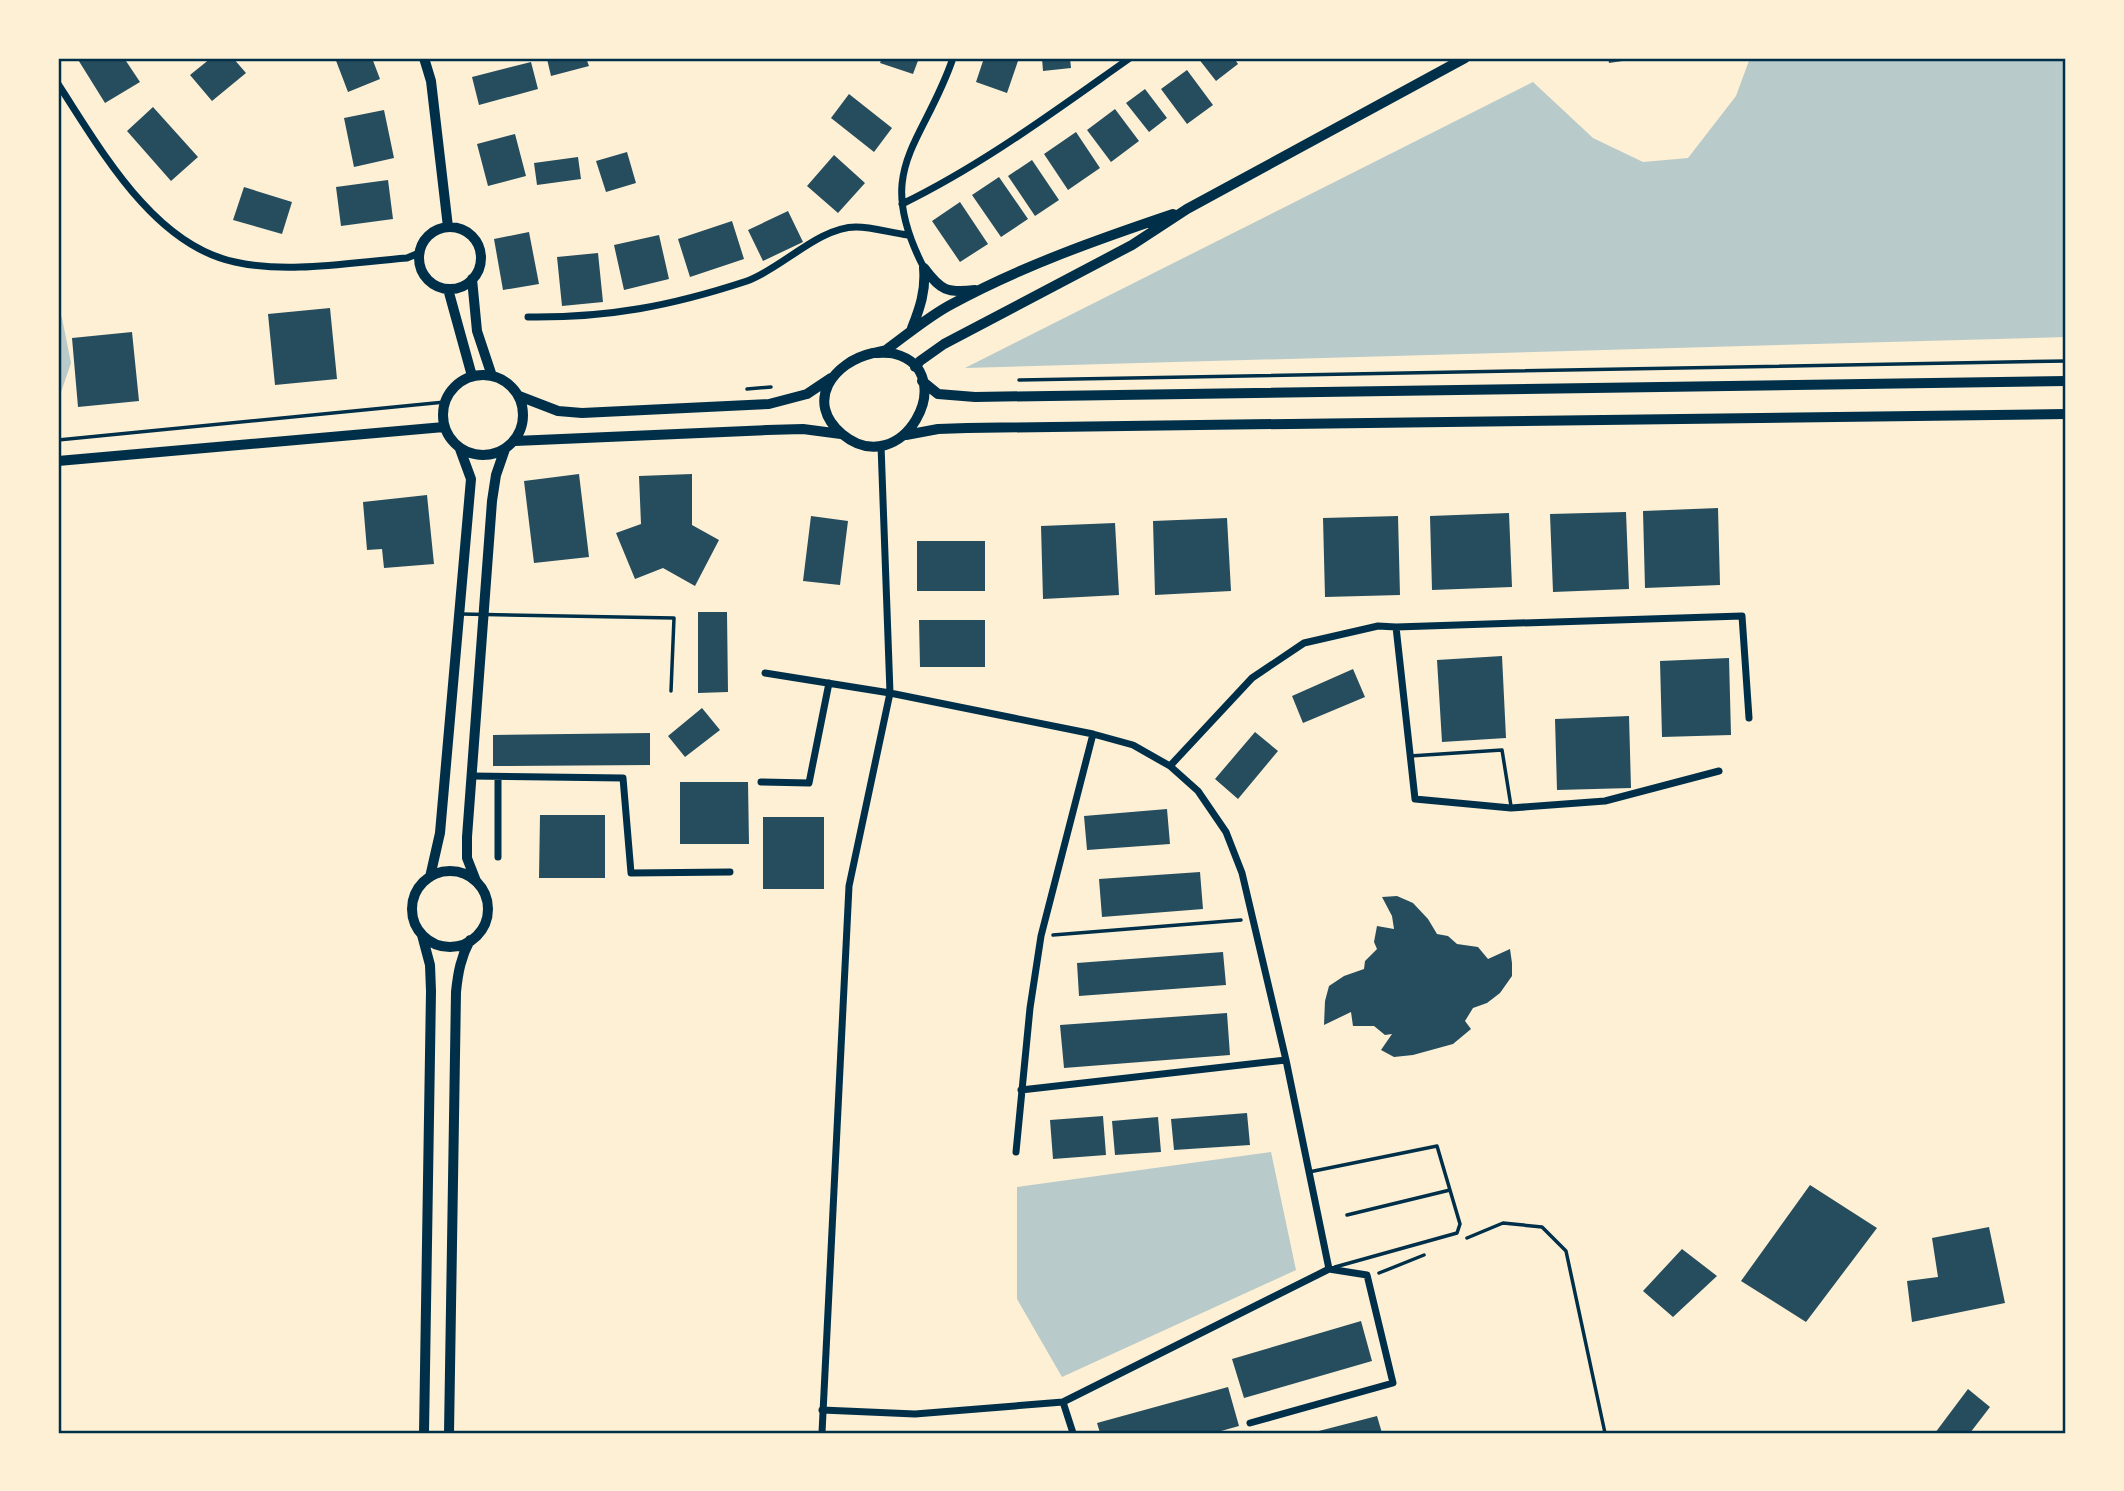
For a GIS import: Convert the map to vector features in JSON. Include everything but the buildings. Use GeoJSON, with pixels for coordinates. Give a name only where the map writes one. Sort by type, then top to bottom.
{"type":"FeatureCollection","features":[{"type":"Feature","properties":{"kind":"street"},"geometry":{"type":"LineString","coordinates":[[424,58],[431,81],[448,227]]}},
{"type":"Feature","properties":{"kind":"street"},"geometry":{"type":"LineString","coordinates":[[953,58],[908,153],[901,179],[902,204],[908,235],[935,284],[956,292],[982,289]]}},
{"type":"Feature","properties":{"kind":"street"},"geometry":{"type":"LineString","coordinates":[[902,204],[1000,150],[1130,58]]}},
{"type":"Feature","properties":{"kind":"street"},"geometry":{"type":"LineString","coordinates":[[915,368],[920,361],[944,344],[1132,245],[1187,209],[1465,58]]}},
{"type":"Feature","properties":{"kind":"street"},"geometry":{"type":"LineString","coordinates":[[58,84],[117,174],[174,233],[204,250],[233,262],[293,266],[407,258],[419,253]]}},
{"type":"Feature","properties":{"kind":"street"},"geometry":{"type":"LineString","coordinates":[[430,877],[440,833],[471,479],[460,449],[450,439],[444,427],[442,414],[451,390],[460,382],[472,376],[492,376],[510,386],[519,396],[558,411],[582,413],[769,404],[807,394],[831,378],[846,362],[886,350],[951,304],[982,289],[1068,252],[1187,209]]}},
{"type":"Feature","properties":{"kind":"street"},"geometry":{"type":"LineString","coordinates":[[448,227],[468,233],[480,250],[478,271],[472,279],[457,288],[448,289],[429,281],[419,263],[419,253],[429,235],[448,227]]}},
{"type":"Feature","properties":{"kind":"street"},"geometry":{"type":"LineString","coordinates":[[528,317],[591,316],[662,305],[699,296],[751,279],[828,234],[844,229],[857,227],[908,235]]}},
{"type":"Feature","properties":{"kind":"street"},"geometry":{"type":"LineString","coordinates":[[912,330],[923,296],[924,268]]}},
{"type":"Feature","properties":{"kind":"street"},"geometry":{"type":"LineString","coordinates":[[472,279],[477,331],[492,376]]}},
{"type":"Feature","properties":{"kind":"street"},"geometry":{"type":"LineString","coordinates":[[448,289],[472,376]]}},
{"type":"Feature","properties":{"kind":"street"},"geometry":{"type":"LineString","coordinates":[[873,353],[895,354],[907,360],[922,381],[924,405],[917,421],[906,435]]}},
{"type":"Feature","properties":{"kind":"street"},"geometry":{"type":"LineString","coordinates":[[831,378],[826,391],[826,407],[831,424],[841,434],[860,444],[890,443],[906,435],[938,429],[967,428],[2066,414]]}},
{"type":"Feature","properties":{"kind":"street"},"geometry":{"type":"LineString","coordinates":[[922,381],[938,394],[975,397],[2066,381]]}},
{"type":"Feature","properties":{"kind":"street"},"geometry":{"type":"LineString","coordinates":[[460,449],[482,456],[505,449],[514,441],[523,423],[519,396]]}},
{"type":"Feature","properties":{"kind":"street"},"geometry":{"type":"LineString","coordinates":[[58,461],[444,427]]}},
{"type":"Feature","properties":{"kind":"street"},"geometry":{"type":"LineString","coordinates":[[514,441],[803,429],[841,434]]}},
{"type":"Feature","properties":{"kind":"street"},"geometry":{"type":"LineString","coordinates":[[822,1433],[849,886],[890,693],[881,444]]}},
{"type":"Feature","properties":{"kind":"street"},"geometry":{"type":"LineString","coordinates":[[449,1433],[456,992],[463,954],[470,940],[484,926],[488,915],[484,891],[476,881],[467,858],[492,501],[496,475],[505,449]]}},
{"type":"Feature","properties":{"kind":"street"},"geometry":{"type":"LineString","coordinates":[[1170,766],[1252,678],[1304,643],[1378,626],[1742,616],[1749,718]]}},
{"type":"Feature","properties":{"kind":"street"},"geometry":{"type":"LineString","coordinates":[[1396,627],[1415,799],[1511,808],[1605,801],[1719,771]]}},
{"type":"Feature","properties":{"kind":"street"},"geometry":{"type":"LineString","coordinates":[[765,673],[890,693],[1093,734],[1133,746],[1170,766],[1198,791],[1226,832],[1242,873],[1286,1060],[1329,1269]]}},
{"type":"Feature","properties":{"kind":"street"},"geometry":{"type":"LineString","coordinates":[[761,782],[809,783],[829,683]]}},
{"type":"Feature","properties":{"kind":"street"},"geometry":{"type":"LineString","coordinates":[[1016,1152],[1021,1090],[1041,936],[1093,734]]}},
{"type":"Feature","properties":{"kind":"street"},"geometry":{"type":"LineString","coordinates":[[471,776],[623,778],[631,873],[730,872]]}},
{"type":"Feature","properties":{"kind":"street"},"geometry":{"type":"LineString","coordinates":[[498,777],[498,857]]}},
{"type":"Feature","properties":{"kind":"street"},"geometry":{"type":"LineString","coordinates":[[470,940],[454,946],[432,942],[422,935],[415,925],[413,901],[417,890],[435,874],[457,871],[476,881]]}},
{"type":"Feature","properties":{"kind":"street"},"geometry":{"type":"LineString","coordinates":[[422,935],[430,965],[431,991],[424,1433]]}},
{"type":"Feature","properties":{"kind":"street"},"geometry":{"type":"LineString","coordinates":[[1021,1090],[1286,1060]]}},
{"type":"Feature","properties":{"kind":"street"},"geometry":{"type":"LineString","coordinates":[[822,1410],[915,1414],[1063,1402],[1329,1269],[1367,1275],[1394,1383],[1250,1423]]}},
{"type":"Feature","properties":{"kind":"street"},"geometry":{"type":"LineString","coordinates":[[1063,1402],[1073,1433]]}},
{"type":"Feature","properties":{"kind":"lane"},"geometry":{"type":"LineString","coordinates":[[459,614],[674,618],[671,691]]}},
{"type":"Feature","properties":{"kind":"lane"},"geometry":{"type":"LineString","coordinates":[[1410,756],[1502,750],[1511,808]]}},
{"type":"Feature","properties":{"kind":"lane"},"geometry":{"type":"LineString","coordinates":[[1309,1172],[1437,1146],[1460,1224],[1457,1233],[1329,1269]]}},
{"type":"Feature","properties":{"kind":"lane"},"geometry":{"type":"LineString","coordinates":[[1347,1215],[1450,1190]]}},
{"type":"Feature","properties":{"kind":"path"},"geometry":{"type":"LineString","coordinates":[[1006,381],[2066,361]]}},
{"type":"Feature","properties":{"kind":"path"},"geometry":{"type":"LineString","coordinates":[[737,390],[778,387]]}},
{"type":"Feature","properties":{"kind":"path"},"geometry":{"type":"LineString","coordinates":[[58,440],[445,402]]}},
{"type":"Feature","properties":{"kind":"path"},"geometry":{"type":"LineString","coordinates":[[1041,936],[1253,919]]}},
{"type":"Feature","properties":{"kind":"path"},"geometry":{"type":"LineString","coordinates":[[1466,1238],[1503,1223],[1542,1227],[1566,1251],[1605,1433]]}},
{"type":"Feature","properties":{"kind":"path"},"geometry":{"type":"LineString","coordinates":[[1367,1275],[1379,1273],[1429,1253]]}},
{"type":"Feature","properties":{"kind":"shaded area"},"geometry":{"type":"Polygon","coordinates":[[[1750,58],[2066,58],[2066,337],[965,368],[1533,82],[1593,138],[1643,162],[1688,158],[1736,96],[1750,58]]]}},
{"type":"Feature","properties":{"kind":"shaded area"},"geometry":{"type":"Polygon","coordinates":[[[58,310],[71,363],[58,401],[58,310]]]}},
{"type":"Feature","properties":{"kind":"shaded area"},"geometry":{"type":"Polygon","coordinates":[[[1271,1152],[1296,1270],[1062,1377],[1017,1299],[1017,1187],[1271,1152]]]}}]}
